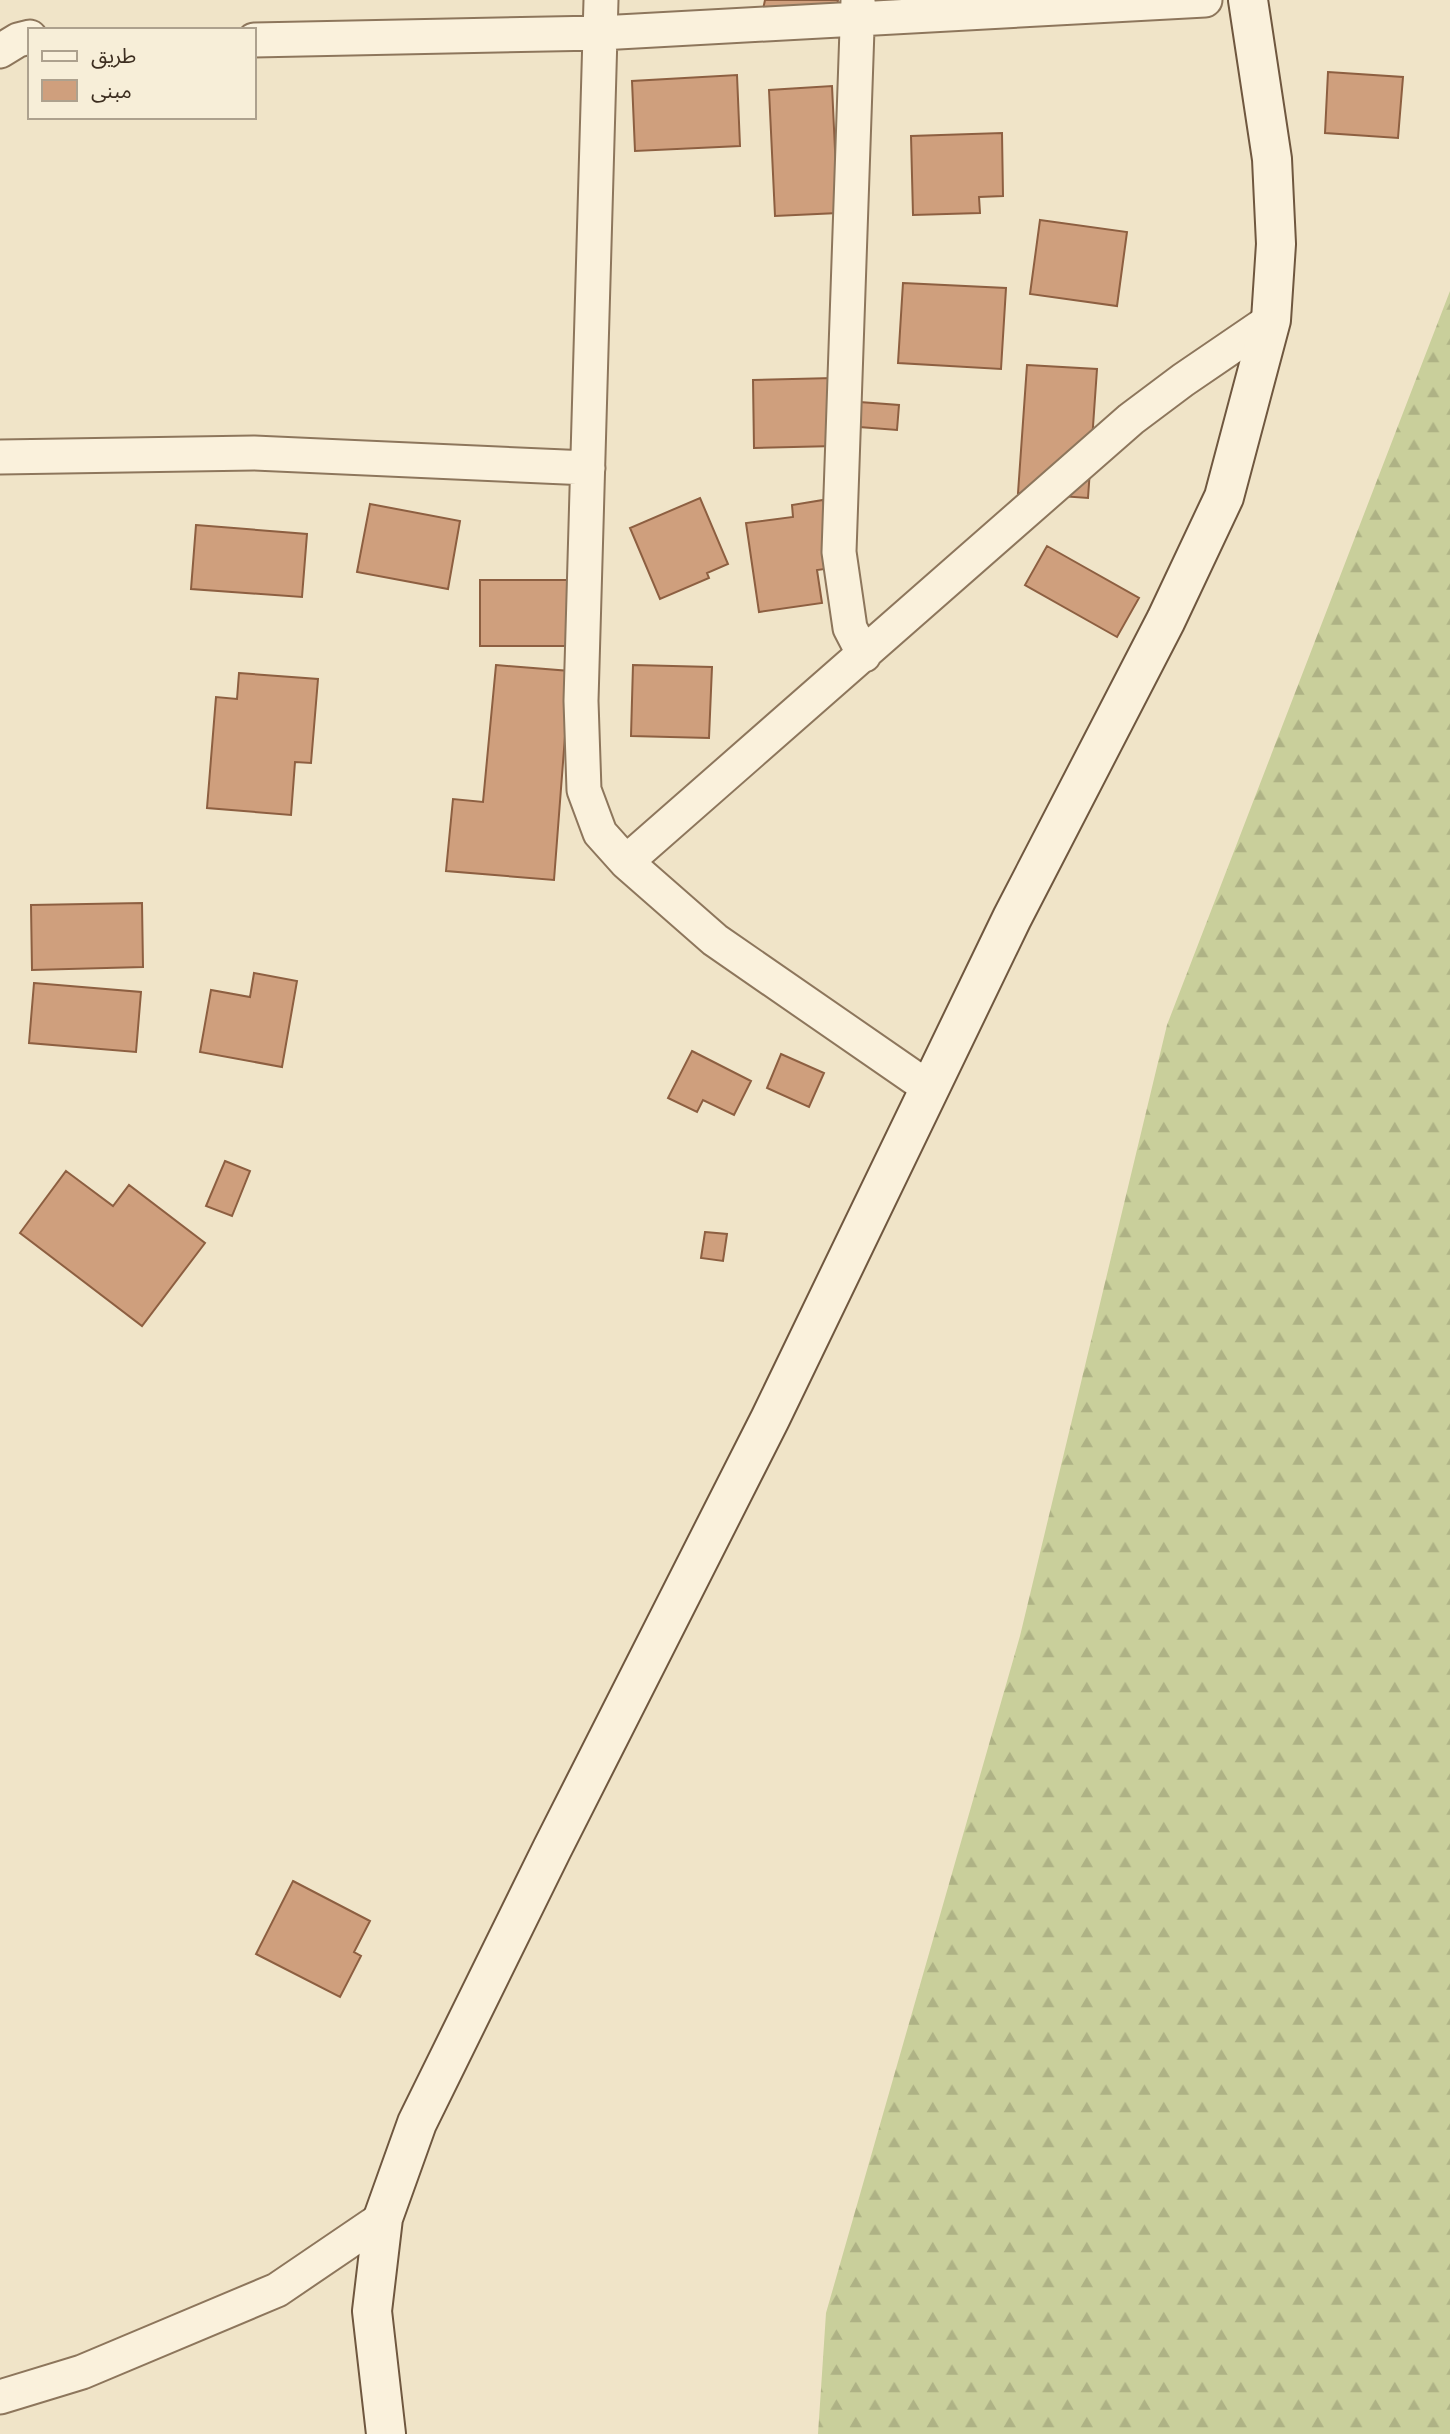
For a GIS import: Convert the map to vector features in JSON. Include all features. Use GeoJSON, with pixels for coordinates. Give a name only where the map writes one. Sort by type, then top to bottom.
{"type":"FeatureCollection","features":[{"type":"Feature","properties":{"kind":"main road"},"geometry":{"type":"LineString","coordinates":[[386,2434],[372,2311],[383,2218],[417,2123],[552,1849],[770,1419],[1012,918],[1166,620],[1224,497],[1271,320],[1276,244],[1272,159],[1248,0]]}},
{"type":"Feature","properties":{"kind":"street"},"geometry":{"type":"LineString","coordinates":[[601,0],[580,701],[584,790],[600,833],[626,862],[715,940],[929,1088]]}},
{"type":"Feature","properties":{"kind":"street"},"geometry":{"type":"LineString","coordinates":[[256,40],[600,33],[857,9],[1205,0]]}},
{"type":"Feature","properties":{"kind":"street"},"geometry":{"type":"LineString","coordinates":[[857,9],[839,552],[850,628],[864,654]]}},
{"type":"Feature","properties":{"kind":"street"},"geometry":{"type":"LineString","coordinates":[[0,51],[28,38]]}},
{"type":"Feature","properties":{"kind":"street"},"geometry":{"type":"LineString","coordinates":[[626,862],[1131,419],[1271,320]]}},
{"type":"Feature","properties":{"kind":"street"},"geometry":{"type":"LineString","coordinates":[[0,457],[254,453],[588,468]]}},
{"type":"Feature","properties":{"kind":"street"},"geometry":{"type":"LineString","coordinates":[[0,2398],[82,2372],[277,2290],[383,2218]]}},
{"type":"Feature","properties":{"kind":"green space"},"geometry":{"type":"Polygon","coordinates":[[[1450,291],[1450,2434],[818,2434],[826,2313],[1020,1636],[1167,1025],[1450,291]]]}},
{"type":"Feature","properties":{"kind":"building"},"geometry":{"type":"Polygon","coordinates":[[[765,0],[838,0],[832,33],[761,19],[765,0]]]}},
{"type":"Feature","properties":{"kind":"building"},"geometry":{"type":"Polygon","coordinates":[[[1328,72],[1403,77],[1398,138],[1325,133],[1328,72]]]}},
{"type":"Feature","properties":{"kind":"building"},"geometry":{"type":"Polygon","coordinates":[[[737,75],[740,146],[635,151],[632,81],[737,75]]]}},
{"type":"Feature","properties":{"kind":"building"},"geometry":{"type":"Polygon","coordinates":[[[832,86],[838,213],[775,216],[769,90],[832,86]]]}},
{"type":"Feature","properties":{"kind":"building"},"geometry":{"type":"Polygon","coordinates":[[[1002,133],[1003,196],[979,197],[980,213],[913,215],[911,136],[1002,133]]]}},
{"type":"Feature","properties":{"kind":"building"},"geometry":{"type":"Polygon","coordinates":[[[1040,220],[1127,232],[1117,306],[1030,294],[1040,220]]]}},
{"type":"Feature","properties":{"kind":"building"},"geometry":{"type":"Polygon","coordinates":[[[903,283],[1006,288],[1001,369],[898,363],[903,283]]]}},
{"type":"Feature","properties":{"kind":"building"},"geometry":{"type":"Polygon","coordinates":[[[1027,365],[1097,369],[1088,498],[1018,493],[1027,365]]]}},
{"type":"Feature","properties":{"kind":"building"},"geometry":{"type":"Polygon","coordinates":[[[833,378],[835,446],[754,448],[753,380],[833,378]]]}},
{"type":"Feature","properties":{"kind":"building"},"geometry":{"type":"Polygon","coordinates":[[[846,401],[899,405],[897,430],[834,425],[846,401]]]}},
{"type":"Feature","properties":{"kind":"building"},"geometry":{"type":"Polygon","coordinates":[[[700,498],[728,564],[707,573],[709,578],[660,599],[630,528],[700,498]]]}},
{"type":"Feature","properties":{"kind":"building"},"geometry":{"type":"Polygon","coordinates":[[[823,500],[832,568],[817,570],[822,603],[759,612],[746,523],[793,517],[792,505],[823,500]]]}},
{"type":"Feature","properties":{"kind":"building"},"geometry":{"type":"Polygon","coordinates":[[[370,504],[460,521],[448,589],[357,572],[370,504]]]}},
{"type":"Feature","properties":{"kind":"building"},"geometry":{"type":"Polygon","coordinates":[[[196,525],[307,534],[302,597],[191,589],[196,525]]]}},
{"type":"Feature","properties":{"kind":"building"},"geometry":{"type":"Polygon","coordinates":[[[1047,546],[1139,598],[1117,637],[1025,585],[1047,546]]]}},
{"type":"Feature","properties":{"kind":"building"},"geometry":{"type":"Polygon","coordinates":[[[480,580],[567,580],[567,646],[480,646],[480,580]]]}},
{"type":"Feature","properties":{"kind":"building"},"geometry":{"type":"Polygon","coordinates":[[[496,665],[570,671],[554,880],[446,871],[453,799],[483,802],[496,665]]]}},
{"type":"Feature","properties":{"kind":"building"},"geometry":{"type":"Polygon","coordinates":[[[633,665],[712,667],[709,738],[631,736],[633,665]]]}},
{"type":"Feature","properties":{"kind":"building"},"geometry":{"type":"Polygon","coordinates":[[[239,673],[318,679],[311,763],[295,762],[291,815],[207,808],[216,697],[237,699],[239,673]]]}},
{"type":"Feature","properties":{"kind":"building"},"geometry":{"type":"Polygon","coordinates":[[[142,903],[143,967],[32,970],[31,905],[142,903]]]}},
{"type":"Feature","properties":{"kind":"building"},"geometry":{"type":"Polygon","coordinates":[[[254,973],[297,981],[282,1067],[200,1052],[211,990],[250,997],[254,973]]]}},
{"type":"Feature","properties":{"kind":"building"},"geometry":{"type":"Polygon","coordinates":[[[34,983],[141,992],[136,1052],[29,1043],[34,983]]]}},
{"type":"Feature","properties":{"kind":"building"},"geometry":{"type":"Polygon","coordinates":[[[692,1051],[751,1081],[734,1115],[703,1100],[697,1112],[668,1098],[692,1051]]]}},
{"type":"Feature","properties":{"kind":"building"},"geometry":{"type":"Polygon","coordinates":[[[781,1054],[824,1073],[809,1107],[767,1088],[781,1054]]]}},
{"type":"Feature","properties":{"kind":"building"},"geometry":{"type":"Polygon","coordinates":[[[225,1161],[250,1171],[232,1216],[206,1206],[225,1161]]]}},
{"type":"Feature","properties":{"kind":"building"},"geometry":{"type":"Polygon","coordinates":[[[66,1171],[113,1206],[129,1185],[205,1243],[142,1326],[20,1233],[66,1171]]]}},
{"type":"Feature","properties":{"kind":"building"},"geometry":{"type":"Polygon","coordinates":[[[705,1232],[727,1234],[723,1261],[701,1258],[705,1232]]]}},
{"type":"Feature","properties":{"kind":"building"},"geometry":{"type":"Polygon","coordinates":[[[293,1881],[370,1921],[354,1952],[361,1956],[340,1997],[256,1954],[293,1881]]]}}]}
